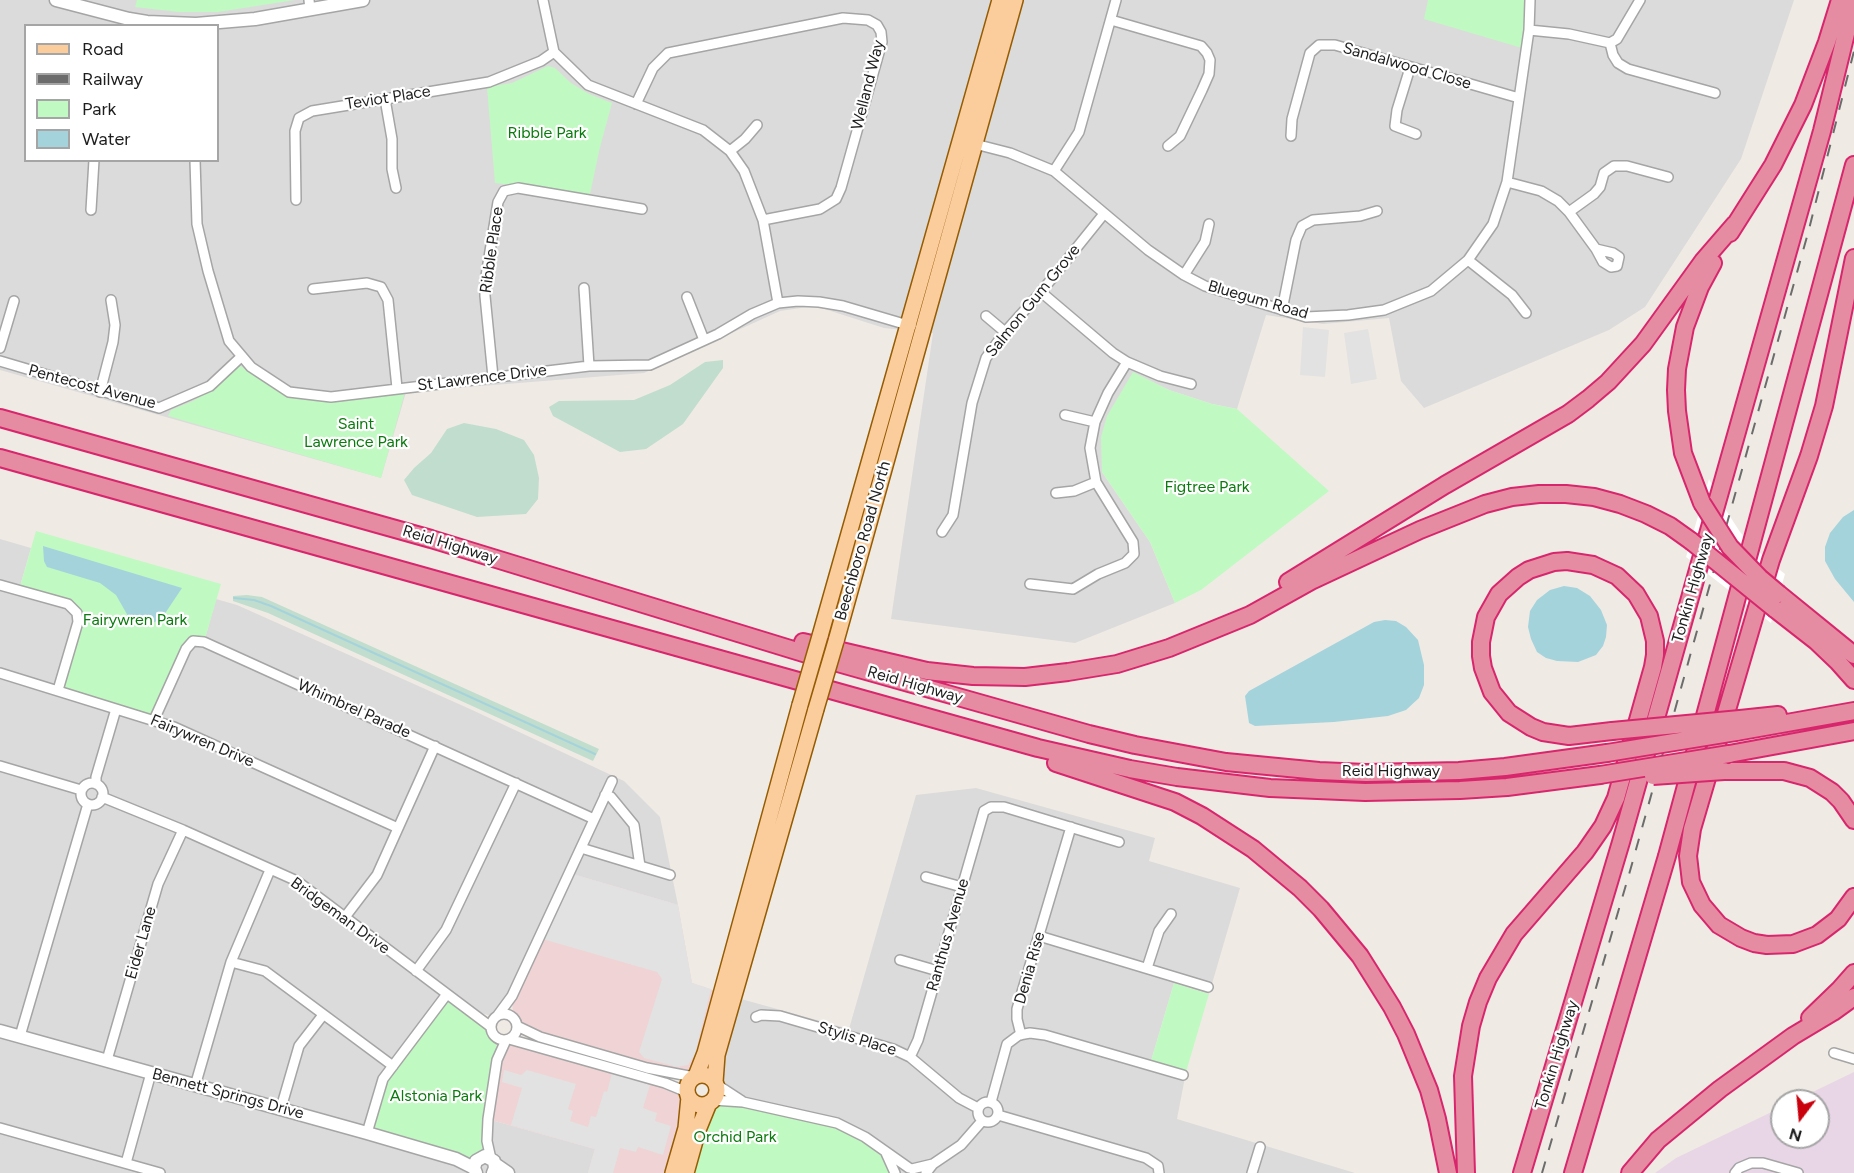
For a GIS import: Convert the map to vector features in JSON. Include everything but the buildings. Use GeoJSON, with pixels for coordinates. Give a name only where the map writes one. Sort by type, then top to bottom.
{"type":"FeatureCollection","features":[{"type":"Feature","properties":{"kind":"highway"},"geometry":{"type":"LineString","coordinates":[[1840,0],[1803,105],[1773,165],[1710,268],[1692,307],[1680,348],[1676,390],[1679,432],[1690,473],[1702,503],[1730,547],[1760,578],[1777,602],[1854,680]]}},
{"type":"Feature","properties":{"kind":"highway","name":"Tonkin Highway"},"geometry":{"type":"LineString","coordinates":[[1522,1173],[1637,785],[1818,143],[1854,1]]}},
{"type":"Feature","properties":{"kind":"highway"},"geometry":{"type":"LineString","coordinates":[[1574,1173],[1667,856],[1854,165]]}},
{"type":"Feature","properties":{"kind":"highway"},"geometry":{"type":"LineString","coordinates":[[1208,631],[1445,485],[1568,414],[1588,399],[1626,364],[1643,344],[1703,261],[1735,224]]}},
{"type":"Feature","properties":{"kind":"highway"},"geometry":{"type":"LineString","coordinates":[[1854,258],[1824,406],[1772,560],[1692,829],[1688,856],[1691,882],[1702,905],[1719,925],[1754,943],[1780,945],[1811,938],[1838,919],[1854,897]]}},
{"type":"Feature","properties":{"kind":"highway","name":"Reid Highway"},"geometry":{"type":"LineString","coordinates":[[0,418],[431,539],[813,657],[1089,734],[1180,754],[1319,771],[1412,773],[1505,767],[1607,753],[1738,725]]}},
{"type":"Feature","properties":{"kind":"highway","name":"Reid Highway"},"geometry":{"type":"LineString","coordinates":[[0,458],[1084,759],[1177,777],[1318,791],[1412,792],[1483,789],[1600,777]]}},
{"type":"Feature","properties":{"kind":"highway"},"geometry":{"type":"LineString","coordinates":[[513,564],[590,589],[744,629],[927,670],[973,676],[1025,677],[1118,664],[1169,648],[1250,615],[1311,581],[1420,530],[1485,504],[1512,497],[1566,494],[1594,497],[1620,504],[1670,526],[1854,654]]}},
{"type":"Feature","properties":{"kind":"highway"},"geometry":{"type":"LineString","coordinates":[[1466,1173],[1462,1076],[1465,1051],[1478,1002],[1488,978],[1514,934],[1585,852],[1603,826],[1616,798],[1653,667],[1655,655],[1653,629],[1643,604],[1617,576],[1593,565],[1580,562],[1554,562],[1529,570],[1503,590],[1492,605],[1482,630],[1481,656],[1485,675],[1492,692],[1509,713],[1543,732],[1569,736],[1612,731],[1738,725],[1853,711]]}},
{"type":"Feature","properties":{"kind":"highway"},"geometry":{"type":"LineString","coordinates":[[886,705],[1175,802],[1228,832],[1277,868],[1314,902],[1341,932],[1360,956],[1392,1007],[1429,1090],[1440,1129],[1448,1173]]}},
{"type":"Feature","properties":{"kind":"highway"},"geometry":{"type":"LineString","coordinates":[[1600,777],[1854,731]]}},
{"type":"Feature","properties":{"kind":"highway"},"geometry":{"type":"LineString","coordinates":[[1600,777],[1724,771],[1784,771],[1810,778],[1832,792],[1854,820]]}},
{"type":"Feature","properties":{"kind":"highway"},"geometry":{"type":"LineString","coordinates":[[1793,1036],[1854,973]]}},
{"type":"Feature","properties":{"kind":"highway"},"geometry":{"type":"LineString","coordinates":[[1630,1173],[1658,1140],[1720,1089],[1793,1036],[1854,997]]}},
{"type":"Feature","properties":{"kind":"main road","name":"Beechboro Road North"},"geometry":{"type":"LineString","coordinates":[[716,1083],[717,1055],[836,640],[915,327],[967,141],[999,0]]}},
{"type":"Feature","properties":{"kind":"main road","name":"Beechboro Road North"},"geometry":{"type":"LineString","coordinates":[[967,141],[1016,0]]}},
{"type":"Feature","properties":{"kind":"main road","name":"Beechboro Road North"},"geometry":{"type":"LineString","coordinates":[[695,1077],[705,1053],[820,636],[915,327]]}},
{"type":"Feature","properties":{"kind":"main road"},"geometry":{"type":"LineString","coordinates":[[673,1173],[686,1128],[688,1083],[695,1077],[709,1076],[716,1083],[717,1092],[698,1130],[686,1173]]}},
{"type":"Feature","properties":{"kind":"main road"},"geometry":{"type":"LineString","coordinates":[[688,1094],[696,1103],[711,1102]]}},
{"type":"Feature","properties":{"kind":"street"},"geometry":{"type":"LineString","coordinates":[[56,0],[138,20],[195,22],[245,20],[326,0]]}},
{"type":"Feature","properties":{"kind":"street"},"geometry":{"type":"LineString","coordinates":[[79,0],[123,11],[195,22]]}},
{"type":"Feature","properties":{"kind":"street"},"geometry":{"type":"LineString","coordinates":[[310,4],[363,0]]}},
{"type":"Feature","properties":{"kind":"street"},"geometry":{"type":"LineString","coordinates":[[543,0],[554,52],[588,85],[703,130],[730,151],[744,171],[763,220],[778,303]]}},
{"type":"Feature","properties":{"kind":"street"},"geometry":{"type":"LineString","coordinates":[[1054,171],[1079,132],[1116,0]]}},
{"type":"Feature","properties":{"kind":"street","name":"Bluegum Road"},"geometry":{"type":"LineString","coordinates":[[967,141],[1010,153],[1054,171],[1103,215],[1148,250],[1184,275],[1205,286],[1305,317],[1348,315],[1384,310],[1431,291],[1468,260],[1493,224],[1507,182],[1529,30],[1530,0]]}},
{"type":"Feature","properties":{"kind":"street","name":"Bluegum Road"},"geometry":{"type":"LineString","coordinates":[[1531,12],[1537,0]]}},
{"type":"Feature","properties":{"kind":"street"},"geometry":{"type":"LineString","coordinates":[[1529,30],[1569,34],[1610,43],[1617,39],[1640,0]]}},
{"type":"Feature","properties":{"kind":"street","name":"Welland Way"},"geometry":{"type":"LineString","coordinates":[[636,104],[653,68],[668,53],[843,18],[868,20],[877,25],[881,32],[882,42],[836,199],[820,208],[763,220]]}},
{"type":"Feature","properties":{"kind":"street"},"geometry":{"type":"LineString","coordinates":[[1111,20],[1201,46],[1207,53],[1210,60],[1209,74],[1180,136],[1168,146]]}},
{"type":"Feature","properties":{"kind":"street"},"geometry":{"type":"LineString","coordinates":[[1610,43],[1618,63],[1628,69],[1715,93]]}},
{"type":"Feature","properties":{"kind":"street","name":"Sandalwood Close"},"geometry":{"type":"LineString","coordinates":[[1291,136],[1292,119],[1310,53],[1319,45],[1335,45],[1519,98]]}},
{"type":"Feature","properties":{"kind":"street","name":"Teviot Place"},"geometry":{"type":"LineString","coordinates":[[296,200],[295,131],[299,118],[312,111],[489,82],[541,61],[554,52]]}},
{"type":"Feature","properties":{"kind":"street"},"geometry":{"type":"LineString","coordinates":[[1410,68],[1397,110],[1395,126],[1416,134]]}},
{"type":"Feature","properties":{"kind":"street"},"geometry":{"type":"LineString","coordinates":[[386,99],[392,139],[392,169],[396,188]]}},
{"type":"Feature","properties":{"kind":"street"},"geometry":{"type":"LineString","coordinates":[[730,151],[757,125]]}},
{"type":"Feature","properties":{"kind":"street"},"geometry":{"type":"LineString","coordinates":[[1180,136],[1191,140]]}},
{"type":"Feature","properties":{"kind":"street"},"geometry":{"type":"LineString","coordinates":[[91,210],[94,162]]}},
{"type":"Feature","properties":{"kind":"street","name":"St Lawrence Drive"},"geometry":{"type":"LineString","coordinates":[[195,162],[197,224],[229,342],[251,367],[289,392],[331,396],[589,366],[650,364],[778,303],[798,301],[843,306],[915,327]]}},
{"type":"Feature","properties":{"kind":"street"},"geometry":{"type":"LineString","coordinates":[[1569,212],[1594,194],[1600,187],[1604,173],[1614,166],[1627,166],[1668,177]]}},
{"type":"Feature","properties":{"kind":"street"},"geometry":{"type":"LineString","coordinates":[[1507,182],[1541,191],[1557,201],[1569,212],[1596,249]]}},
{"type":"Feature","properties":{"kind":"street","name":"Ribble Place"},"geometry":{"type":"LineString","coordinates":[[493,377],[485,282],[498,202],[504,191],[518,188],[642,209]]}},
{"type":"Feature","properties":{"kind":"street"},"geometry":{"type":"LineString","coordinates":[[1282,310],[1296,240],[1302,226],[1313,220],[1360,216],[1377,211]]}},
{"type":"Feature","properties":{"kind":"street","name":"Salmon Gum Grove"},"geometry":{"type":"LineString","coordinates":[[942,532],[953,515],[972,403],[986,358],[1103,215]]}},
{"type":"Feature","properties":{"kind":"street"},"geometry":{"type":"LineString","coordinates":[[1184,275],[1205,242],[1209,224]]}},
{"type":"Feature","properties":{"kind":"street"},"geometry":{"type":"LineString","coordinates":[[1468,260],[1512,295],[1526,313]]}},
{"type":"Feature","properties":{"kind":"street"},"geometry":{"type":"LineString","coordinates":[[313,289],[367,283],[381,287],[388,300],[397,388]]}},
{"type":"Feature","properties":{"kind":"street"},"geometry":{"type":"LineString","coordinates":[[584,288],[589,366]]}},
{"type":"Feature","properties":{"kind":"street"},"geometry":{"type":"LineString","coordinates":[[1041,292],[1113,353],[1127,362],[1160,376],[1191,384]]}},
{"type":"Feature","properties":{"kind":"street"},"geometry":{"type":"LineString","coordinates":[[687,297],[704,340]]}},
{"type":"Feature","properties":{"kind":"street"},"geometry":{"type":"LineString","coordinates":[[99,392],[113,342],[115,325],[111,300]]}},
{"type":"Feature","properties":{"kind":"street"},"geometry":{"type":"LineString","coordinates":[[0,348],[15,301]]}},
{"type":"Feature","properties":{"kind":"street"},"geometry":{"type":"LineString","coordinates":[[986,316],[1005,332]]}},
{"type":"Feature","properties":{"kind":"street","name":"Pentecost Avenue"},"geometry":{"type":"LineString","coordinates":[[0,361],[159,408],[210,386],[242,356]]}},
{"type":"Feature","properties":{"kind":"street"},"geometry":{"type":"LineString","coordinates":[[1030,584],[1073,589],[1125,562],[1134,554],[1133,542],[1096,482],[1090,448],[1095,422],[1108,393],[1127,362]]}},
{"type":"Feature","properties":{"kind":"street"},"geometry":{"type":"LineString","coordinates":[[1065,415],[1095,422]]}},
{"type":"Feature","properties":{"kind":"street"},"geometry":{"type":"LineString","coordinates":[[1056,493],[1074,490],[1096,482]]}},
{"type":"Feature","properties":{"kind":"street"},"geometry":{"type":"LineString","coordinates":[[0,585],[68,604],[77,613],[78,622],[58,690]]}},
{"type":"Feature","properties":{"kind":"street","name":"Whimbrel Parade"},"geometry":{"type":"LineString","coordinates":[[154,720],[186,649],[193,641],[204,642],[594,819]]}},
{"type":"Feature","properties":{"kind":"street","name":"Fairywren Drive"},"geometry":{"type":"LineString","coordinates":[[0,673],[174,727],[398,828]]}},
{"type":"Feature","properties":{"kind":"street"},"geometry":{"type":"LineString","coordinates":[[81,790],[82,800],[88,804],[98,802],[102,797],[101,789],[96,784],[96,777],[116,709]]}},
{"type":"Feature","properties":{"kind":"street"},"geometry":{"type":"LineString","coordinates":[[345,917],[377,875],[435,747]]}},
{"type":"Feature","properties":{"kind":"street"},"geometry":{"type":"LineString","coordinates":[[1,769],[81,790]]}},
{"type":"Feature","properties":{"kind":"street"},"geometry":{"type":"LineString","coordinates":[[612,781],[512,996],[491,1027],[504,1038],[660,1082],[688,1094]]}},
{"type":"Feature","properties":{"kind":"street"},"geometry":{"type":"LineString","coordinates":[[416,971],[446,930],[516,783]]}},
{"type":"Feature","properties":{"kind":"street"},"geometry":{"type":"LineString","coordinates":[[81,790],[88,784],[96,784]]}},
{"type":"Feature","properties":{"kind":"street"},"geometry":{"type":"LineString","coordinates":[[605,795],[611,797],[634,825],[640,866]]}},
{"type":"Feature","properties":{"kind":"street","name":"Bridgeman Drive"},"geometry":{"type":"LineString","coordinates":[[102,797],[297,881],[491,1027]]}},
{"type":"Feature","properties":{"kind":"street"},"geometry":{"type":"LineString","coordinates":[[20,1036],[88,804]]}},
{"type":"Feature","properties":{"kind":"street","name":"Ranthus Avenue"},"geometry":{"type":"LineString","coordinates":[[909,1057],[918,1040],[984,811],[991,807],[1004,807],[1071,827]]}},
{"type":"Feature","properties":{"kind":"street"},"geometry":{"type":"LineString","coordinates":[[1071,827],[1119,842]]}},
{"type":"Feature","properties":{"kind":"street","name":"Denia Rise"},"geometry":{"type":"LineString","coordinates":[[1021,1035],[1017,1009],[1071,827]]}},
{"type":"Feature","properties":{"kind":"street","name":"Eider Lane"},"geometry":{"type":"LineString","coordinates":[[107,1060],[158,884],[183,830]]}},
{"type":"Feature","properties":{"kind":"street"},"geometry":{"type":"LineString","coordinates":[[581,848],[670,875]]}},
{"type":"Feature","properties":{"kind":"street"},"geometry":{"type":"LineString","coordinates":[[195,1086],[231,962],[270,870]]}},
{"type":"Feature","properties":{"kind":"street"},"geometry":{"type":"LineString","coordinates":[[926,877],[962,887]]}},
{"type":"Feature","properties":{"kind":"street"},"geometry":{"type":"LineString","coordinates":[[1147,968],[1159,931],[1171,914]]}},
{"type":"Feature","properties":{"kind":"street"},"geometry":{"type":"LineString","coordinates":[[1039,936],[1208,987]]}},
{"type":"Feature","properties":{"kind":"street"},"geometry":{"type":"LineString","coordinates":[[900,960],[938,971]]}},
{"type":"Feature","properties":{"kind":"street"},"geometry":{"type":"LineString","coordinates":[[231,962],[264,971],[393,1066]]}},
{"type":"Feature","properties":{"kind":"street"},"geometry":{"type":"LineString","coordinates":[[367,1132],[383,1079],[447,994]]}},
{"type":"Feature","properties":{"kind":"street"},"geometry":{"type":"LineString","coordinates":[[504,1038],[515,1034],[512,996]]}},
{"type":"Feature","properties":{"kind":"street","name":"Bridgeman Drive"},"geometry":{"type":"LineString","coordinates":[[470,1010],[497,1016]]}},
{"type":"Feature","properties":{"kind":"street"},"geometry":{"type":"LineString","coordinates":[[281,1108],[299,1046],[323,1014]]}},
{"type":"Feature","properties":{"kind":"street"},"geometry":{"type":"LineString","coordinates":[[497,1016],[506,1014],[540,1037],[648,1068],[695,1077]]}},
{"type":"Feature","properties":{"kind":"street","name":"Stylis Place"},"geometry":{"type":"LineString","coordinates":[[756,1017],[780,1016],[874,1043],[909,1057],[959,1098],[978,1108]]}},
{"type":"Feature","properties":{"kind":"street","name":"Bennett Springs Drive"},"geometry":{"type":"LineString","coordinates":[[0,1030],[367,1132],[476,1165]]}},
{"type":"Feature","properties":{"kind":"street"},"geometry":{"type":"LineString","coordinates":[[992,1102],[1005,1048],[1010,1041],[1030,1033],[1045,1035],[1183,1075]]}},
{"type":"Feature","properties":{"kind":"street"},"geometry":{"type":"LineString","coordinates":[[476,1165],[487,1141],[497,1060],[504,1038]]}},
{"type":"Feature","properties":{"kind":"street"},"geometry":{"type":"LineString","coordinates":[[1834,1053],[1854,1059]]}},
{"type":"Feature","properties":{"kind":"street"},"geometry":{"type":"LineString","coordinates":[[648,1068],[660,1082]]}},
{"type":"Feature","properties":{"kind":"street"},"geometry":{"type":"LineString","coordinates":[[126,1163],[151,1073]]}},
{"type":"Feature","properties":{"kind":"street"},"geometry":{"type":"LineString","coordinates":[[716,1083],[743,1102]]}},
{"type":"Feature","properties":{"kind":"street"},"geometry":{"type":"LineString","coordinates":[[711,1102],[743,1102],[837,1123],[865,1137],[907,1171]]}},
{"type":"Feature","properties":{"kind":"street"},"geometry":{"type":"LineString","coordinates":[[985,1102],[992,1102],[997,1107],[998,1115],[991,1122],[982,1121],[978,1115],[978,1108],[985,1102]]}},
{"type":"Feature","properties":{"kind":"street"},"geometry":{"type":"LineString","coordinates":[[998,1115],[1146,1158],[1158,1166],[1159,1173]]}},
{"type":"Feature","properties":{"kind":"street"},"geometry":{"type":"LineString","coordinates":[[926,1173],[933,1164],[961,1145],[982,1121]]}},
{"type":"Feature","properties":{"kind":"street"},"geometry":{"type":"LineString","coordinates":[[0,1128],[160,1173]]}},
{"type":"Feature","properties":{"kind":"street"},"geometry":{"type":"LineString","coordinates":[[487,1141],[493,1165]]}},
{"type":"Feature","properties":{"kind":"street"},"geometry":{"type":"LineString","coordinates":[[1252,1173],[1260,1147]]}},
{"type":"Feature","properties":{"kind":"street"},"geometry":{"type":"LineString","coordinates":[[886,1154],[907,1171]]}},
{"type":"Feature","properties":{"kind":"street"},"geometry":{"type":"LineString","coordinates":[[476,1165],[485,1156],[493,1165],[508,1173]]}},
{"type":"Feature","properties":{"kind":"street"},"geometry":{"type":"LineString","coordinates":[[1735,1173],[1739,1168],[1751,1163],[1763,1163],[1798,1173]]}},
{"type":"Feature","properties":{"kind":"street"},"geometry":{"type":"LineString","coordinates":[[907,1171],[933,1164]]}},
{"type":"Feature","properties":{"kind":"shaded area"},"geometry":{"type":"Polygon","coordinates":[[[0,0],[1794,0],[1741,159],[1645,307],[1609,330],[1424,408],[1401,381],[1389,318],[1323,324],[1266,315],[1237,409],[1212,404],[1169,390],[1133,373],[1102,472],[1150,542],[1175,603],[1075,643],[891,619],[933,333],[884,328],[815,306],[780,311],[644,373],[406,392],[381,478],[0,370],[0,0]]]}},
{"type":"Feature","properties":{"kind":"shaded area"},"geometry":{"type":"Polygon","coordinates":[[[1303,327],[1329,330],[1325,377],[1300,375],[1303,327]]]}},
{"type":"Feature","properties":{"kind":"shaded area"},"geometry":{"type":"Polygon","coordinates":[[[1368,329],[1377,379],[1351,384],[1344,333],[1368,329]]]}},
{"type":"Feature","properties":{"kind":"shaded area"},"geometry":{"type":"Polygon","coordinates":[[[0,539],[31,548],[19,590],[186,649],[204,642],[216,599],[237,605],[624,781],[660,817],[678,905],[569,873],[512,996],[495,1017],[470,1010],[488,1119],[595,1149],[588,1173],[0,1173],[0,539]]]}},
{"type":"Feature","properties":{"kind":"shaded area"},"geometry":{"type":"Polygon","coordinates":[[[976,788],[1155,838],[1149,861],[1240,888],[1209,994],[1174,983],[1151,1061],[1186,1072],[1177,1119],[1355,1173],[895,1173],[743,1102],[716,1084],[734,997],[849,1029],[916,795],[976,788]]]}},
{"type":"Feature","properties":{"kind":"shaded area"},"geometry":{"type":"Polygon","coordinates":[[[569,873],[678,905],[692,983],[722,993],[694,1077],[517,1026],[513,1018],[512,996],[569,873]]]}},
{"type":"Feature","properties":{"kind":"shaded area"},"geometry":{"type":"Polygon","coordinates":[[[569,873],[678,905],[692,983],[711,989],[695,1054],[688,1065],[677,1067],[644,1058],[639,1052],[662,979],[657,972],[539,938],[569,873]]]}},
{"type":"Feature","properties":{"kind":"shaded area"},"geometry":{"type":"Polygon","coordinates":[[[506,1040],[687,1092],[673,1173],[588,1173],[595,1149],[488,1119],[506,1040]]]}},
{"type":"Feature","properties":{"kind":"shaded area"},"geometry":{"type":"Polygon","coordinates":[[[504,1070],[521,1075],[527,1070],[576,1084],[568,1109],[573,1111],[570,1121],[588,1127],[591,1116],[596,1117],[612,1073],[650,1085],[643,1108],[657,1113],[655,1121],[671,1126],[663,1155],[638,1147],[636,1152],[620,1148],[613,1173],[588,1173],[595,1149],[511,1125],[522,1088],[502,1082],[504,1070]]]}},
{"type":"Feature","properties":{"kind":"shaded area"},"geometry":{"type":"Polygon","coordinates":[[[1854,1072],[1854,1173],[1655,1173],[1676,1158],[1770,1113],[1770,1149],[1830,1149],[1830,1089],[1819,1089],[1854,1072]]]}},
{"type":"Feature","properties":{"kind":"green space"},"geometry":{"type":"Polygon","coordinates":[[[137,0],[295,0],[218,12],[179,12],[135,7],[137,0]]]}},
{"type":"Feature","properties":{"kind":"green space"},"geometry":{"type":"Polygon","coordinates":[[[1428,0],[1528,0],[1522,48],[1424,19],[1428,0]]]}},
{"type":"Feature","properties":{"kind":"green space","name":"Ribble Park"},"geometry":{"type":"Polygon","coordinates":[[[548,66],[555,68],[571,83],[589,94],[612,103],[590,194],[495,183],[487,87],[512,83],[548,66]]]}},
{"type":"Feature","properties":{"kind":"green space"},"geometry":{"type":"Polygon","coordinates":[[[723,360],[723,368],[683,424],[646,449],[620,452],[553,416],[549,407],[559,401],[634,400],[670,385],[705,362],[723,360]]]}},
{"type":"Feature","properties":{"kind":"green space","name":"Saint Lawrence Park"},"geometry":{"type":"Polygon","coordinates":[[[239,365],[270,386],[298,398],[326,401],[405,392],[381,478],[168,416],[171,410],[211,390],[239,365]]]}},
{"type":"Feature","properties":{"kind":"green space","name":"Figtree Park"},"geometry":{"type":"Polygon","coordinates":[[[1133,372],[1169,390],[1212,404],[1237,409],[1329,491],[1201,590],[1175,603],[1150,542],[1102,472],[1101,437],[1107,416],[1133,372]]]}},
{"type":"Feature","properties":{"kind":"green space"},"geometry":{"type":"Polygon","coordinates":[[[464,423],[496,429],[524,440],[534,455],[539,478],[538,499],[526,514],[477,517],[412,495],[404,480],[431,453],[447,429],[464,423]]]}},
{"type":"Feature","properties":{"kind":"green space","name":"Fairywren Park"},"geometry":{"type":"Polygon","coordinates":[[[36,531],[221,584],[204,642],[193,641],[154,720],[58,690],[78,622],[68,604],[19,590],[36,531]]]}},
{"type":"Feature","properties":{"kind":"green space"},"geometry":{"type":"Polygon","coordinates":[[[233,596],[262,597],[599,749],[593,761],[268,613],[233,601],[233,596]]]}},
{"type":"Feature","properties":{"kind":"green space"},"geometry":{"type":"Polygon","coordinates":[[[1174,983],[1209,994],[1186,1072],[1151,1061],[1174,983]]]}},
{"type":"Feature","properties":{"kind":"green space","name":"Alstonia Park"},"geometry":{"type":"Polygon","coordinates":[[[447,994],[491,1027],[496,1037],[497,1060],[487,1141],[476,1161],[367,1133],[383,1079],[447,994]]]}},
{"type":"Feature","properties":{"kind":"green space","name":"Orchid Park"},"geometry":{"type":"Polygon","coordinates":[[[713,1100],[837,1123],[886,1153],[895,1173],[686,1173],[713,1100]]]}},
{"type":"Feature","properties":{"kind":"water"},"geometry":{"type":"Polygon","coordinates":[[[1854,510],[1854,602],[1835,579],[1825,561],[1825,547],[1830,533],[1843,517],[1854,510]]]}},
{"type":"Feature","properties":{"kind":"water"},"geometry":{"type":"Polygon","coordinates":[[[43,546],[182,588],[162,618],[145,625],[135,622],[128,616],[116,595],[100,583],[47,567],[44,561],[43,546]]]}},
{"type":"Feature","properties":{"kind":"water"},"geometry":{"type":"Polygon","coordinates":[[[1564,586],[1577,588],[1590,596],[1601,610],[1607,625],[1603,646],[1596,655],[1578,662],[1557,661],[1537,652],[1528,627],[1530,611],[1537,600],[1550,590],[1564,586]]]}},
{"type":"Feature","properties":{"kind":"water"},"geometry":{"type":"Polygon","coordinates":[[[1396,621],[1406,627],[1418,640],[1424,665],[1424,685],[1419,698],[1406,710],[1388,716],[1334,722],[1255,726],[1249,723],[1245,696],[1249,691],[1374,622],[1396,621]]]}},
{"type":"Feature","properties":{"kind":"pier"},"geometry":{"type":"Polygon","coordinates":[[[1709,479],[1740,532],[1766,559],[1785,574],[1771,623],[1686,557],[1709,479]]]}},
{"type":"Feature","properties":{"kind":"waterway"},"geometry":{"type":"LineString","coordinates":[[234,598],[254,600],[271,606],[595,754]]}},
{"type":"Feature","properties":{"kind":"railway"},"geometry":{"type":"LineString","coordinates":[[1542,1173],[1630,871],[1808,233],[1854,51]]}}]}
